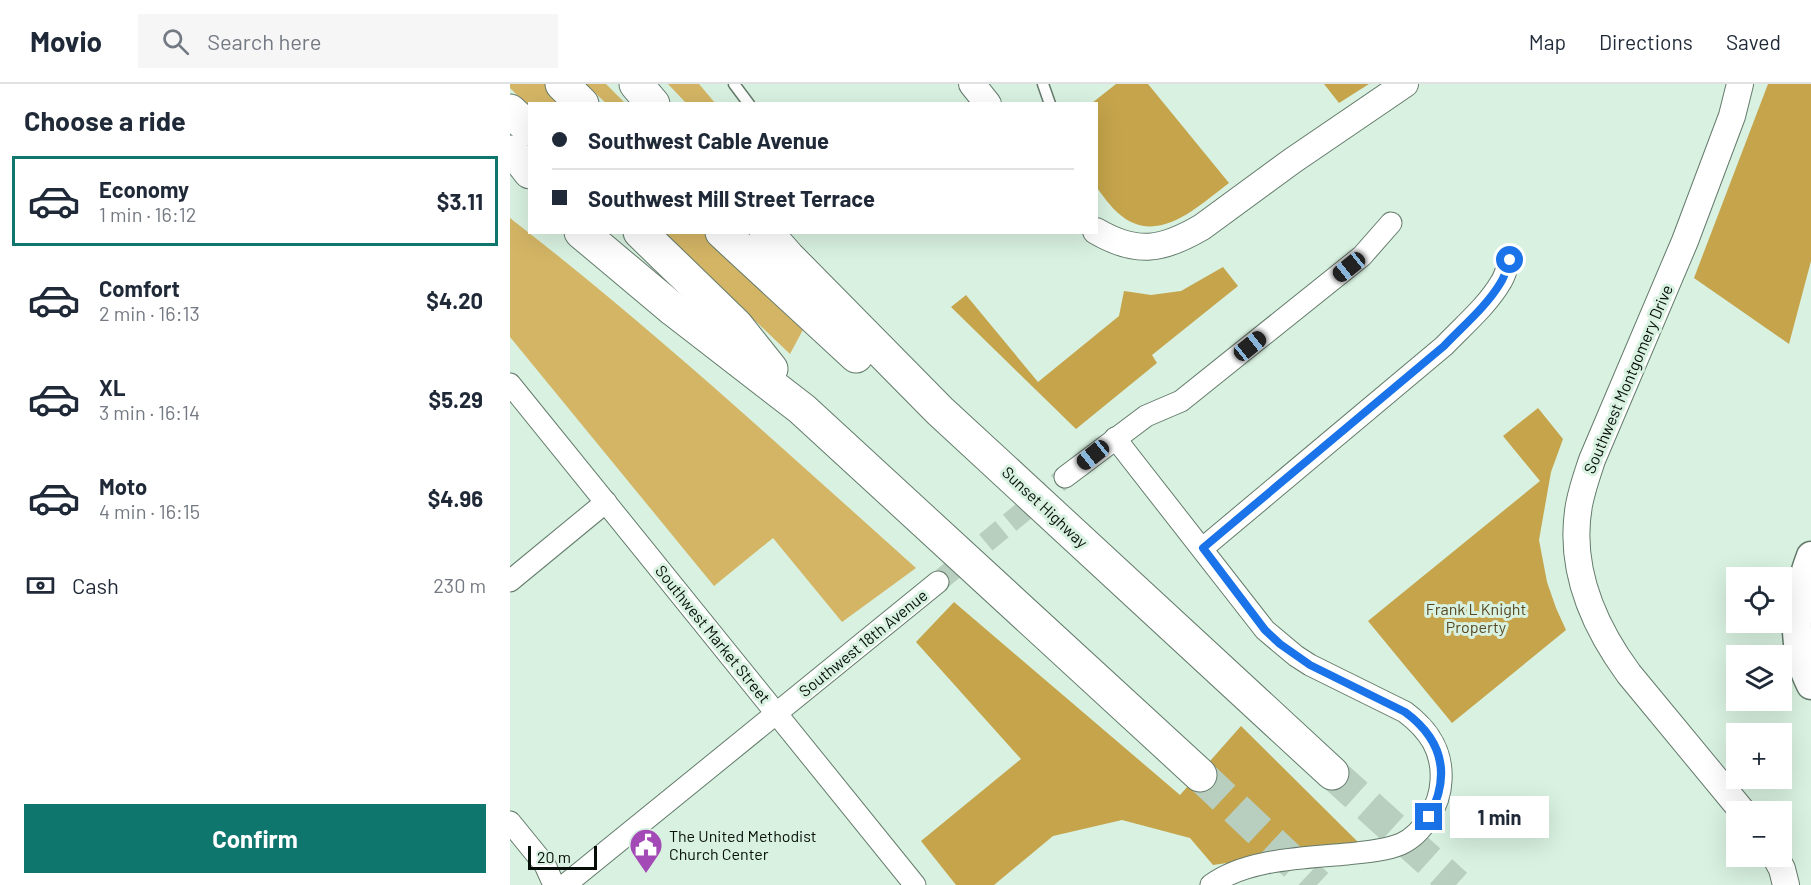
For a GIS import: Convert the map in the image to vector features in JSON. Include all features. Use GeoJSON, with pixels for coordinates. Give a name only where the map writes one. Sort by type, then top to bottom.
{"type":"FeatureCollection","features":[{"type":"Feature","properties":{"kind":"highway"},"geometry":{"type":"LineString","coordinates":[[562,84],[580,102]]}},
{"type":"Feature","properties":{"kind":"highway"},"geometry":{"type":"LineString","coordinates":[[636,84],[651,102]]}},
{"type":"Feature","properties":{"kind":"highway"},"geometry":{"type":"LineString","coordinates":[[510,111],[528,127]]}},
{"type":"Feature","properties":{"kind":"highway"},"geometry":{"type":"LineString","coordinates":[[510,152],[528,169]]}},
{"type":"Feature","properties":{"kind":"highway"},"geometry":{"type":"LineString","coordinates":[[510,179],[528,192]]}},
{"type":"Feature","properties":{"kind":"highway"},"geometry":{"type":"LineString","coordinates":[[583,234],[674,310],[802,409],[1200,775]]}},
{"type":"Feature","properties":{"kind":"highway"},"geometry":{"type":"LineString","coordinates":[[642,234],[736,325],[802,409]]}},
{"type":"Feature","properties":{"kind":"highway"},"geometry":{"type":"LineString","coordinates":[[724,234],[878,376],[940,411]]}},
{"type":"Feature","properties":{"kind":"highway","name":"Sunset Highway"},"geometry":{"type":"LineString","coordinates":[[768,234],[940,411],[1332,773]]}},
{"type":"Feature","properties":{"kind":"main road"},"geometry":{"type":"LineString","coordinates":[[1811,556],[1802,585],[1797,621],[1799,654],[1811,685]]}},
{"type":"Feature","properties":{"kind":"street"},"geometry":{"type":"LineString","coordinates":[[972,84],[986,102]]}},
{"type":"Feature","properties":{"kind":"street"},"geometry":{"type":"LineString","coordinates":[[1098,232],[1119,243],[1131,246],[1159,246],[1172,243],[1202,227],[1292,161],[1405,84]]}},
{"type":"Feature","properties":{"kind":"street","name":"Southwest Montgomery Drive"},"geometry":{"type":"LineString","coordinates":[[1734,801],[1613,652],[1594,618],[1588,601],[1579,562],[1577,537],[1579,507],[1592,460],[1685,241],[1732,116],[1740,84]]}},
{"type":"Feature","properties":{"kind":"street"},"geometry":{"type":"LineString","coordinates":[[1065,477],[1146,416],[1181,402],[1362,256],[1392,223]]}},
{"type":"Feature","properties":{"kind":"street"},"geometry":{"type":"LineString","coordinates":[[1203,548],[1444,346],[1493,293],[1502,281],[1510,260]]}},
{"type":"Feature","properties":{"kind":"street","name":"Southwest Market Street"},"geometry":{"type":"LineString","coordinates":[[510,384],[915,885]]}},
{"type":"Feature","properties":{"kind":"street"},"geometry":{"type":"LineString","coordinates":[[1115,438],[1265,630],[1280,644],[1310,665],[1398,708],[1417,721],[1436,745],[1440,761],[1442,774],[1440,791],[1429,817],[1403,843],[1377,851],[1294,859],[1261,865],[1224,876],[1210,885]]}},
{"type":"Feature","properties":{"kind":"street"},"geometry":{"type":"LineString","coordinates":[[510,581],[606,502]]}},
{"type":"Feature","properties":{"kind":"street","name":"Southwest 18th Avenue"},"geometry":{"type":"LineString","coordinates":[[564,885],[778,714],[938,582]]}},
{"type":"Feature","properties":{"kind":"street"},"geometry":{"type":"LineString","coordinates":[[510,822],[545,865],[554,885]]}},
{"type":"Feature","properties":{"kind":"street"},"geometry":{"type":"LineString","coordinates":[[1781,867],[1786,885]]}},
{"type":"Feature","properties":{"kind":"lane"},"geometry":{"type":"LineString","coordinates":[[734,84],[748,102]]}},
{"type":"Feature","properties":{"kind":"lane"},"geometry":{"type":"LineString","coordinates":[[1042,84],[1049,102]]}},
{"type":"Feature","properties":{"kind":"shaded area"},"geometry":{"type":"Polygon","coordinates":[[[510,84],[545,84],[566,102],[528,102],[528,106],[510,88],[510,84]]]}},
{"type":"Feature","properties":{"kind":"shaded area"},"geometry":{"type":"Polygon","coordinates":[[[585,84],[606,84],[624,102],[605,102],[585,84]]]}},
{"type":"Feature","properties":{"kind":"shaded area"},"geometry":{"type":"Polygon","coordinates":[[[668,84],[699,84],[714,102],[685,102],[668,84]]]}},
{"type":"Feature","properties":{"kind":"shaded area"},"geometry":{"type":"Polygon","coordinates":[[[510,218],[665,345],[916,568],[842,622],[773,538],[714,586],[510,337],[510,218]]]}},
{"type":"Feature","properties":{"kind":"shaded area"},"geometry":{"type":"Polygon","coordinates":[[[664,234],[706,234],[805,326],[790,354],[664,234]]]}},
{"type":"Feature","properties":{"kind":"green space"},"geometry":{"type":"Polygon","coordinates":[[[1116,84],[1148,84],[1229,183],[1191,212],[1176,220],[1162,225],[1147,226],[1133,223],[1118,213],[1098,189],[1098,102],[1093,102],[1116,84]]]}},
{"type":"Feature","properties":{"kind":"green space"},"geometry":{"type":"Polygon","coordinates":[[[1324,84],[1369,84],[1339,103],[1324,84]]]}},
{"type":"Feature","properties":{"kind":"green space"},"geometry":{"type":"Polygon","coordinates":[[[1768,84],[1811,84],[1811,261],[1789,344],[1694,278],[1768,84]]]}},
{"type":"Feature","properties":{"kind":"green space"},"geometry":{"type":"Polygon","coordinates":[[[1223,267],[1238,286],[1152,355],[1157,363],[1076,429],[951,307],[966,295],[1038,382],[1119,316],[1124,291],[1151,295],[1181,291],[1223,267]]]}},
{"type":"Feature","properties":{"kind":"green space","name":"Frank L Knight Property"},"geometry":{"type":"Polygon","coordinates":[[[1538,408],[1563,439],[1551,472],[1539,540],[1547,582],[1566,630],[1452,723],[1368,621],[1540,481],[1503,436],[1538,408]]]}},
{"type":"Feature","properties":{"kind":"green space"},"geometry":{"type":"Polygon","coordinates":[[[954,602],[1180,795],[1241,726],[1360,844],[1213,865],[1190,838],[1122,820],[1053,836],[994,885],[956,885],[921,841],[1021,759],[916,642],[954,602]]]}},
{"type":"Feature","properties":{"kind":"tunnel"},"geometry":{"type":"LineString","coordinates":[[938,582],[1065,477]]}},
{"type":"Feature","properties":{"kind":"tunnel"},"geometry":{"type":"LineString","coordinates":[[1332,773],[1456,885]]}},
{"type":"Feature","properties":{"kind":"tunnel"},"geometry":{"type":"LineString","coordinates":[[1200,775],[1317,885]]}},
{"type":"Feature","properties":{"kind":"place","name":"The United Methodist Church Center"},"geometry":{"type":"Point","coordinates":[646,874]}},
{"type":"Feature","properties":{"kind":"route"},"geometry":{"type":"LineString","coordinates":[[1429,817],[1440,791],[1442,774],[1436,745],[1428,732],[1405,712],[1310,665],[1280,644],[1265,630],[1203,548],[1444,346],[1493,293],[1502,281],[1510,260]]}}]}
